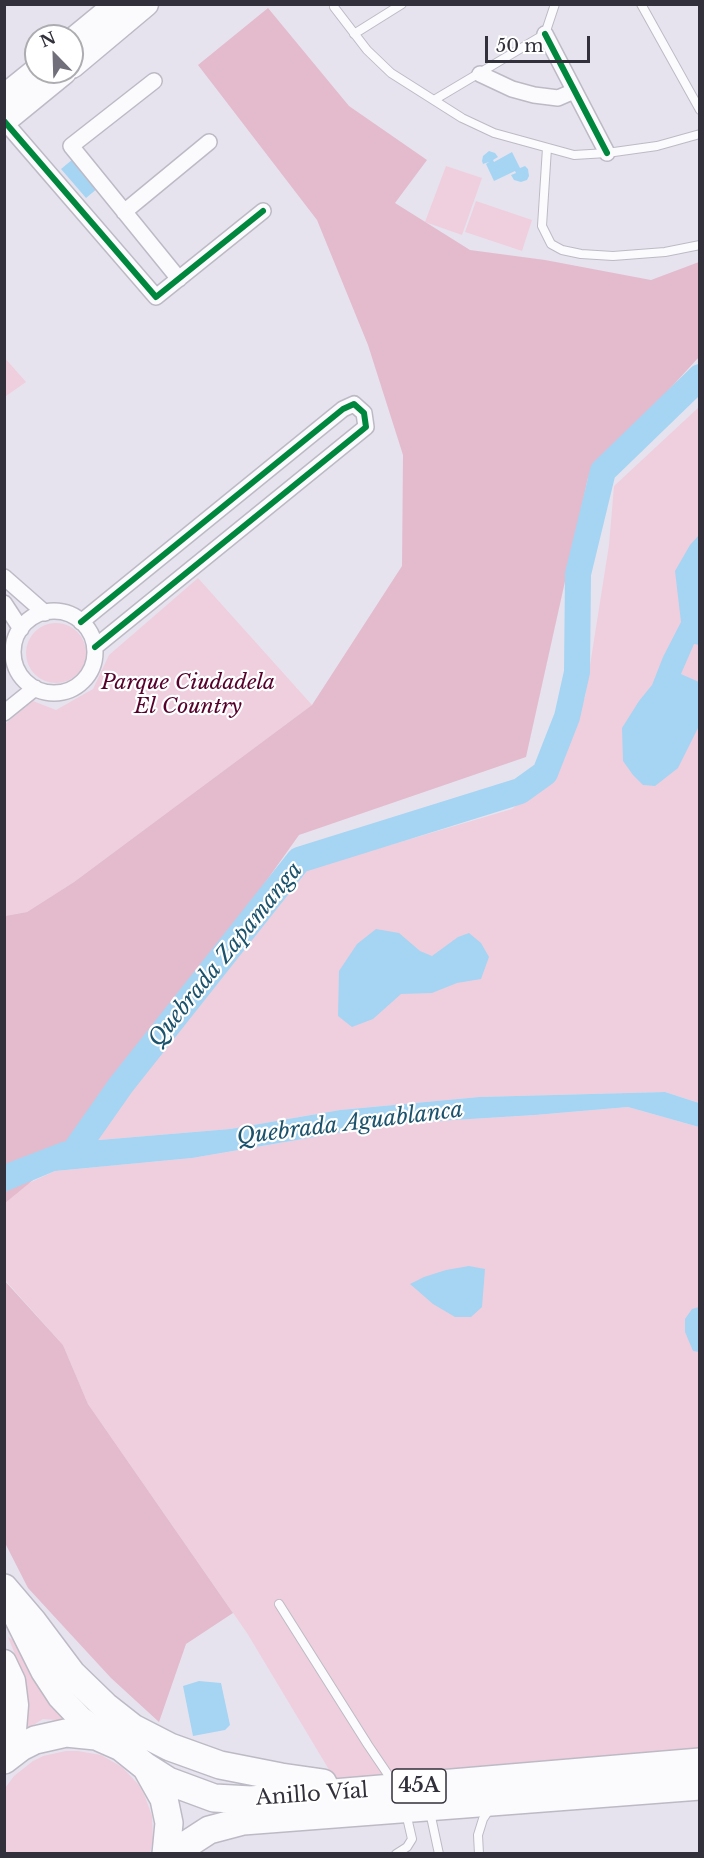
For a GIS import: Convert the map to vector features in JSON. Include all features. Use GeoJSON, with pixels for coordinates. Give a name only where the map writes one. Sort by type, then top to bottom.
{"type":"FeatureCollection","features":[{"type":"Feature","properties":{"kind":"highway"},"geometry":{"type":"LineString","coordinates":[[4,1588],[72,1674],[121,1720],[157,1741],[220,1765],[406,1799]]}},
{"type":"Feature","properties":{"kind":"highway"},"geometry":{"type":"LineString","coordinates":[[4,1760],[21,1747],[50,1736],[81,1734],[111,1742],[130,1753],[146,1767],[159,1788],[167,1811],[169,1835],[166,1854]]}},
{"type":"Feature","properties":{"kind":"highway","name":"Anillo Víal"},"geometry":{"type":"LineString","coordinates":[[177,1854],[204,1833],[230,1823],[699,1762]]}},
{"type":"Feature","properties":{"kind":"highway","name":"Anillo Víal"},"geometry":{"type":"LineString","coordinates":[[146,1767],[191,1791],[230,1800],[406,1799],[494,1802],[699,1786]]}},
{"type":"Feature","properties":{"kind":"main road"},"geometry":{"type":"LineString","coordinates":[[84,31],[117,4]]}},
{"type":"Feature","properties":{"kind":"main road"},"geometry":{"type":"LineString","coordinates":[[84,56],[146,4]]}},
{"type":"Feature","properties":{"kind":"main road"},"geometry":{"type":"LineString","coordinates":[[4,97],[24,81]]}},
{"type":"Feature","properties":{"kind":"main road"},"geometry":{"type":"LineString","coordinates":[[4,122],[50,84]]}},
{"type":"Feature","properties":{"kind":"main road"},"geometry":{"type":"LineString","coordinates":[[4,1593],[43,1671],[60,1696],[80,1718],[111,1742]]}},
{"type":"Feature","properties":{"kind":"main road"},"geometry":{"type":"LineString","coordinates":[[4,1662],[13,1681],[16,1705],[14,1730],[4,1754]]}},
{"type":"Feature","properties":{"kind":"street"},"geometry":{"type":"LineString","coordinates":[[545,34],[607,153]]}},
{"type":"Feature","properties":{"kind":"street"},"geometry":{"type":"LineString","coordinates":[[480,74],[512,90],[534,95],[558,98],[574,91]]}},
{"type":"Feature","properties":{"kind":"street"},"geometry":{"type":"LineString","coordinates":[[154,81],[71,146],[179,279]]}},
{"type":"Feature","properties":{"kind":"street"},"geometry":{"type":"LineString","coordinates":[[4,122],[156,297],[263,211]]}},
{"type":"Feature","properties":{"kind":"street"},"geometry":{"type":"LineString","coordinates":[[124,212],[209,142]]}},
{"type":"Feature","properties":{"kind":"street"},"geometry":{"type":"LineString","coordinates":[[81,622],[343,409],[354,404],[364,413],[366,427],[95,647]]}},
{"type":"Feature","properties":{"kind":"street"},"geometry":{"type":"LineString","coordinates":[[4,577],[45,613]]}},
{"type":"Feature","properties":{"kind":"street"},"geometry":{"type":"LineString","coordinates":[[4,603],[21,629]]}},
{"type":"Feature","properties":{"kind":"street"},"geometry":{"type":"LineString","coordinates":[[45,613],[64,613],[81,622],[93,638],[95,647],[92,667],[81,683],[73,688],[54,693],[35,688],[10,671],[14,647],[21,629],[27,622],[45,613]]}},
{"type":"Feature","properties":{"kind":"street"},"geometry":{"type":"LineString","coordinates":[[4,713],[35,688]]}},
{"type":"Feature","properties":{"kind":"lane"},"geometry":{"type":"LineString","coordinates":[[354,34],[402,4]]}},
{"type":"Feature","properties":{"kind":"lane"},"geometry":{"type":"LineString","coordinates":[[434,100],[545,34],[555,4]]}},
{"type":"Feature","properties":{"kind":"lane"},"geometry":{"type":"LineString","coordinates":[[641,4],[699,110]]}},
{"type":"Feature","properties":{"kind":"lane"},"geometry":{"type":"LineString","coordinates":[[334,7],[367,50],[391,73],[462,118],[494,133],[574,155],[657,146],[699,134]]}},
{"type":"Feature","properties":{"kind":"lane"},"geometry":{"type":"LineString","coordinates":[[547,148],[542,226],[551,244],[562,250],[582,254],[613,256],[665,252],[699,245]]}},
{"type":"Feature","properties":{"kind":"lane"},"geometry":{"type":"LineString","coordinates":[[279,1604],[368,1745],[406,1799],[439,1854]]}},
{"type":"Feature","properties":{"kind":"lane"},"geometry":{"type":"LineString","coordinates":[[396,1854],[407,1847],[412,1839],[406,1799]]}},
{"type":"Feature","properties":{"kind":"lane"},"geometry":{"type":"LineString","coordinates":[[479,1854],[478,1835],[483,1819],[494,1802]]}},
{"type":"Feature","properties":{"kind":"green space"},"geometry":{"type":"Polygon","coordinates":[[[446,166],[482,178],[462,235],[425,222],[446,166]]]}},
{"type":"Feature","properties":{"kind":"green space"},"geometry":{"type":"Polygon","coordinates":[[[476,201],[532,220],[522,251],[465,232],[476,201]]]}},
{"type":"Feature","properties":{"kind":"green space"},"geometry":{"type":"Polygon","coordinates":[[[4,357],[26,382],[6,396],[4,394],[4,357]]]}},
{"type":"Feature","properties":{"kind":"green space"},"geometry":{"type":"Polygon","coordinates":[[[699,407],[699,1103],[665,1092],[479,1097],[340,1110],[230,1129],[87,1141],[120,1087],[302,871],[512,809],[556,771],[585,697],[609,545],[614,486],[699,407]]]}},
{"type":"Feature","properties":{"kind":"green space","name":"Parque Ciudadela El Country"},"geometry":{"type":"Polygon","coordinates":[[[198,578],[312,705],[74,882],[27,912],[5,916],[5,724],[33,701],[56,710],[93,689],[109,655],[198,578]]]}},
{"type":"Feature","properties":{"kind":"green space"},"geometry":{"type":"Polygon","coordinates":[[[50,623],[62,623],[73,628],[81,636],[86,653],[84,665],[73,678],[62,683],[50,683],[39,678],[31,670],[26,659],[26,647],[31,636],[39,628],[50,623]]]}},
{"type":"Feature","properties":{"kind":"green space"},"geometry":{"type":"Polygon","coordinates":[[[628,1107],[699,1127],[699,1764],[346,1798],[247,1633],[88,1404],[63,1345],[5,1280],[4,1202],[27,1184],[55,1171],[192,1158],[390,1124],[628,1107]]]}},
{"type":"Feature","properties":{"kind":"green space"},"geometry":{"type":"Polygon","coordinates":[[[8,1637],[19,1644],[70,1721],[43,1719],[19,1734],[27,1719],[28,1700],[23,1674],[8,1637]]]}},
{"type":"Feature","properties":{"kind":"green space"},"geometry":{"type":"Polygon","coordinates":[[[66,1751],[101,1755],[122,1767],[138,1784],[152,1816],[153,1839],[150,1853],[5,1853],[5,1788],[14,1776],[33,1761],[43,1756],[66,1751]]]}},
{"type":"Feature","properties":{"kind":"shaded area"},"geometry":{"type":"Polygon","coordinates":[[[268,8],[349,106],[427,160],[395,203],[470,250],[545,260],[651,280],[699,262],[699,357],[588,478],[526,757],[299,835],[82,1140],[5,1203],[5,916],[27,912],[74,882],[312,705],[402,566],[403,455],[368,345],[317,220],[198,65],[268,8]]]}},
{"type":"Feature","properties":{"kind":"shaded area"},"geometry":{"type":"Polygon","coordinates":[[[4,1280],[63,1345],[88,1404],[233,1613],[186,1644],[159,1722],[111,1678],[28,1588],[5,1543],[4,1280]]]}},
{"type":"Feature","properties":{"kind":"water"},"geometry":{"type":"Polygon","coordinates":[[[489,151],[498,157],[493,160],[494,162],[512,152],[520,168],[525,166],[528,169],[527,180],[521,182],[514,180],[511,175],[516,173],[515,171],[494,181],[486,164],[489,162],[483,164],[482,161],[483,156],[489,151]]]}},
{"type":"Feature","properties":{"kind":"water"},"geometry":{"type":"Polygon","coordinates":[[[73,159],[98,188],[86,198],[61,169],[73,159]]]}},
{"type":"Feature","properties":{"kind":"water"},"geometry":{"type":"Polygon","coordinates":[[[699,535],[699,645],[694,644],[681,674],[699,682],[699,726],[678,768],[655,786],[643,785],[623,761],[622,728],[652,685],[681,622],[675,571],[690,545],[699,535]]]}},
{"type":"Feature","properties":{"kind":"water"},"geometry":{"type":"Polygon","coordinates":[[[376,929],[399,933],[420,951],[432,956],[458,937],[469,933],[481,943],[489,957],[481,979],[457,983],[432,993],[401,994],[373,1019],[352,1027],[338,1016],[339,971],[357,944],[376,929]]]}},
{"type":"Feature","properties":{"kind":"water","name":"Quebrada Aguablanca"},"geometry":{"type":"Polygon","coordinates":[[[665,1092],[699,1103],[699,1127],[628,1107],[390,1124],[192,1158],[55,1171],[5,1192],[5,1164],[73,1140],[87,1141],[230,1129],[340,1110],[479,1097],[665,1092]]]}},
{"type":"Feature","properties":{"kind":"water"},"geometry":{"type":"Polygon","coordinates":[[[469,1266],[485,1269],[482,1307],[471,1317],[455,1317],[433,1304],[410,1284],[446,1270],[469,1266]]]}},
{"type":"Feature","properties":{"kind":"water"},"geometry":{"type":"Polygon","coordinates":[[[700,1307],[699,1352],[693,1351],[685,1332],[685,1319],[692,1309],[700,1307]]]}},
{"type":"Feature","properties":{"kind":"water"},"geometry":{"type":"Polygon","coordinates":[[[199,1681],[221,1683],[230,1725],[225,1730],[193,1736],[183,1686],[199,1681]]]}},
{"type":"Feature","properties":{"kind":"waterway","name":"Quebrada Zapamanga"},"geometry":{"type":"LineString","coordinates":[[74,1152],[121,1085],[299,860],[520,791],[545,773],[567,717],[577,672],[578,574],[603,471],[700,377]]}},
{"type":"Feature","properties":{"kind":"cycle path"},"geometry":{"type":"LineString","coordinates":[[545,34],[607,153]]}},
{"type":"Feature","properties":{"kind":"cycle path"},"geometry":{"type":"LineString","coordinates":[[4,121],[156,297],[263,211]]}},
{"type":"Feature","properties":{"kind":"cycle path"},"geometry":{"type":"LineString","coordinates":[[81,622],[343,409],[354,404],[364,413],[366,427],[95,647]]}}]}
